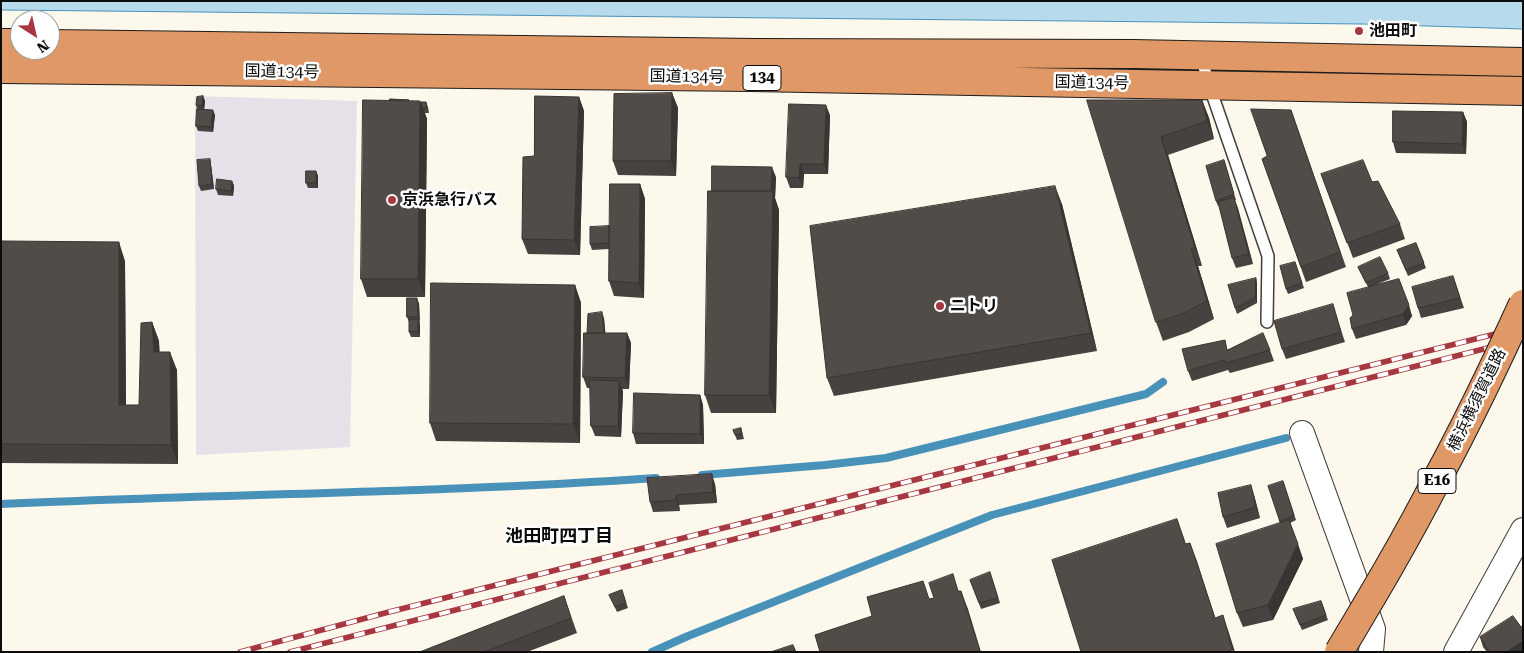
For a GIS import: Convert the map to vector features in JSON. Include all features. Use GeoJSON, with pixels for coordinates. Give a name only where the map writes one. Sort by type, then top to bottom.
{"type":"FeatureCollection","features":[{"type":"Feature","properties":{"kind":"highway","name":"国道134号"},"geometry":{"type":"LineString","coordinates":[[60,44],[768,53],[1134,54],[1523,62]]}},
{"type":"Feature","properties":{"kind":"highway","name":"国道134号"},"geometry":{"type":"LineString","coordinates":[[1,69],[751,77],[1523,91]]}},
{"type":"Feature","properties":{"kind":"highway","name":"横浜横須賀道路"},"geometry":{"type":"LineString","coordinates":[[1340,652],[1438,479],[1523,304]]}},
{"type":"Feature","properties":{"kind":"highway","name":"横浜横須賀道路"},"geometry":{"type":"LineString","coordinates":[[1358,652],[1419,546],[1465,460],[1523,344]]}},
{"type":"Feature","properties":{"kind":"street"},"geometry":{"type":"LineString","coordinates":[[1302,433],[1372,629],[1371,652]]}},
{"type":"Feature","properties":{"kind":"street"},"geometry":{"type":"LineString","coordinates":[[1456,652],[1523,530]]}},
{"type":"Feature","properties":{"kind":"lane"},"geometry":{"type":"LineString","coordinates":[[1201,56],[1209,85],[1268,256],[1267,322]]}},
{"type":"Feature","properties":{"kind":"shaded area"},"geometry":{"type":"Polygon","coordinates":[[[195,96],[357,101],[350,447],[196,455],[195,96]]]}},
{"type":"Feature","properties":{"kind":"water"},"geometry":{"type":"Polygon","coordinates":[[[1,1],[1523,1],[1523,29],[1363,24],[1,10],[1,1]]]}},
{"type":"Feature","properties":{"kind":"building"},"geometry":{"type":"Polygon","coordinates":[[[672,93],[671,161],[613,161],[614,94],[672,93]]]}},
{"type":"Feature","properties":{"kind":"building"},"geometry":{"type":"Polygon","coordinates":[[[203,96],[202,106],[196,105],[197,97],[203,96]]]}},
{"type":"Feature","properties":{"kind":"building"},"geometry":{"type":"Polygon","coordinates":[[[535,96],[579,97],[574,240],[522,239],[523,157],[534,156],[535,96]]]}},
{"type":"Feature","properties":{"kind":"building"},"geometry":{"type":"Polygon","coordinates":[[[363,100],[420,101],[418,279],[361,279],[363,100]]]}},
{"type":"Feature","properties":{"kind":"building"},"geometry":{"type":"Polygon","coordinates":[[[1087,100],[1202,100],[1207,121],[1161,137],[1195,248],[1191,248],[1207,301],[1182,314],[1156,322],[1087,100]]]}},
{"type":"Feature","properties":{"kind":"building"},"geometry":{"type":"Polygon","coordinates":[[[421,102],[426,102],[427,107],[423,108],[421,102]]]}},
{"type":"Feature","properties":{"kind":"building"},"geometry":{"type":"Polygon","coordinates":[[[789,104],[826,105],[824,164],[800,164],[799,178],[786,177],[789,104]]]}},
{"type":"Feature","properties":{"kind":"building"},"geometry":{"type":"Polygon","coordinates":[[[197,109],[213,110],[211,127],[196,126],[197,109]]]}},
{"type":"Feature","properties":{"kind":"building"},"geometry":{"type":"Polygon","coordinates":[[[1251,109],[1291,110],[1340,252],[1301,267],[1262,159],[1267,156],[1251,109]]]}},
{"type":"Feature","properties":{"kind":"building"},"geometry":{"type":"Polygon","coordinates":[[[1393,111],[1463,112],[1462,144],[1393,142],[1393,111]]]}},
{"type":"Feature","properties":{"kind":"building"},"geometry":{"type":"Polygon","coordinates":[[[210,159],[212,184],[199,186],[197,160],[210,159]]]}},
{"type":"Feature","properties":{"kind":"building"},"geometry":{"type":"Polygon","coordinates":[[[1224,160],[1234,194],[1216,201],[1206,166],[1224,160]]]}},
{"type":"Feature","properties":{"kind":"building"},"geometry":{"type":"Polygon","coordinates":[[[1363,160],[1372,182],[1378,181],[1400,224],[1347,243],[1321,174],[1363,160]]]}},
{"type":"Feature","properties":{"kind":"building"},"geometry":{"type":"Polygon","coordinates":[[[712,166],[772,167],[771,191],[712,191],[712,166]]]}},
{"type":"Feature","properties":{"kind":"building"},"geometry":{"type":"Polygon","coordinates":[[[306,171],[316,171],[316,183],[306,183],[306,171]]]}},
{"type":"Feature","properties":{"kind":"building"},"geometry":{"type":"Polygon","coordinates":[[[217,179],[232,181],[231,191],[216,189],[217,179]]]}},
{"type":"Feature","properties":{"kind":"building"},"geometry":{"type":"Polygon","coordinates":[[[610,184],[640,184],[639,283],[609,281],[610,184]]]}},
{"type":"Feature","properties":{"kind":"building"},"geometry":{"type":"Polygon","coordinates":[[[1055,186],[1091,333],[827,378],[810,226],[1055,186]]]}},
{"type":"Feature","properties":{"kind":"building"},"geometry":{"type":"Polygon","coordinates":[[[708,191],[773,191],[769,395],[705,395],[708,191]]]}},
{"type":"Feature","properties":{"kind":"building"},"geometry":{"type":"Polygon","coordinates":[[[1234,198],[1249,254],[1232,258],[1218,202],[1234,198]]]}},
{"type":"Feature","properties":{"kind":"building"},"geometry":{"type":"Polygon","coordinates":[[[609,226],[609,243],[590,244],[590,227],[609,226]]]}},
{"type":"Feature","properties":{"kind":"building"},"geometry":{"type":"Polygon","coordinates":[[[1,241],[119,242],[119,405],[139,405],[141,323],[152,322],[154,352],[170,352],[171,445],[1,444],[1,241]]]}},
{"type":"Feature","properties":{"kind":"building"},"geometry":{"type":"Polygon","coordinates":[[[1416,243],[1424,263],[1406,270],[1397,250],[1416,243]]]}},
{"type":"Feature","properties":{"kind":"building"},"geometry":{"type":"Polygon","coordinates":[[[1380,257],[1388,273],[1366,283],[1358,267],[1380,257]]]}},
{"type":"Feature","properties":{"kind":"building"},"geometry":{"type":"Polygon","coordinates":[[[1295,262],[1302,283],[1286,289],[1280,266],[1295,262]]]}},
{"type":"Feature","properties":{"kind":"building"},"geometry":{"type":"Polygon","coordinates":[[[1453,276],[1460,298],[1418,308],[1412,287],[1453,276]]]}},
{"type":"Feature","properties":{"kind":"building"},"geometry":{"type":"Polygon","coordinates":[[[1256,278],[1255,298],[1235,308],[1228,285],[1256,278]]]}},
{"type":"Feature","properties":{"kind":"building"},"geometry":{"type":"Polygon","coordinates":[[[1399,279],[1409,305],[1403,314],[1352,329],[1350,318],[1353,315],[1347,293],[1399,279]]]}},
{"type":"Feature","properties":{"kind":"building"},"geometry":{"type":"Polygon","coordinates":[[[431,283],[575,285],[573,424],[430,423],[431,283]]]}},
{"type":"Feature","properties":{"kind":"building"},"geometry":{"type":"Polygon","coordinates":[[[407,298],[417,298],[418,317],[407,317],[407,298]]]}},
{"type":"Feature","properties":{"kind":"building"},"geometry":{"type":"Polygon","coordinates":[[[1333,304],[1341,332],[1282,349],[1274,321],[1333,304]]]}},
{"type":"Feature","properties":{"kind":"building"},"geometry":{"type":"Polygon","coordinates":[[[602,312],[604,333],[587,333],[588,314],[602,312]]]}},
{"type":"Feature","properties":{"kind":"building"},"geometry":{"type":"Polygon","coordinates":[[[418,319],[418,331],[409,332],[409,320],[418,319]]]}},
{"type":"Feature","properties":{"kind":"building"},"geometry":{"type":"Polygon","coordinates":[[[584,333],[627,333],[625,378],[583,377],[584,333]]]}},
{"type":"Feature","properties":{"kind":"building"},"geometry":{"type":"Polygon","coordinates":[[[1263,333],[1270,350],[1226,363],[1224,360],[1188,371],[1182,349],[1225,340],[1227,350],[1263,333]]]}},
{"type":"Feature","properties":{"kind":"building"},"geometry":{"type":"Polygon","coordinates":[[[590,380],[619,381],[618,426],[591,426],[590,380]]]}},
{"type":"Feature","properties":{"kind":"building"},"geometry":{"type":"Polygon","coordinates":[[[634,393],[700,395],[700,434],[633,433],[634,393]]]}},
{"type":"Feature","properties":{"kind":"building"},"geometry":{"type":"Polygon","coordinates":[[[741,428],[742,434],[735,435],[733,430],[741,428]]]}},
{"type":"Feature","properties":{"kind":"building"},"geometry":{"type":"Polygon","coordinates":[[[712,474],[713,492],[676,495],[676,500],[650,502],[647,478],[712,474]]]}},
{"type":"Feature","properties":{"kind":"building"},"geometry":{"type":"Polygon","coordinates":[[[1283,481],[1294,515],[1280,522],[1268,486],[1283,481]]]}},
{"type":"Feature","properties":{"kind":"building"},"geometry":{"type":"Polygon","coordinates":[[[1251,485],[1256,507],[1223,517],[1218,493],[1251,485]]]}},
{"type":"Feature","properties":{"kind":"building"},"geometry":{"type":"Polygon","coordinates":[[[1177,519],[1185,544],[1190,543],[1215,618],[1223,615],[1232,650],[1226,652],[1081,652],[1052,560],[1177,519]]]}},
{"type":"Feature","properties":{"kind":"building"},"geometry":{"type":"Polygon","coordinates":[[[1289,520],[1298,544],[1268,605],[1237,613],[1216,544],[1289,520]]]}},
{"type":"Feature","properties":{"kind":"building"},"geometry":{"type":"Polygon","coordinates":[[[990,572],[998,598],[979,603],[970,580],[990,572]]]}},
{"type":"Feature","properties":{"kind":"building"},"geometry":{"type":"Polygon","coordinates":[[[953,574],[958,591],[961,591],[980,652],[820,652],[815,635],[872,616],[867,597],[923,581],[929,599],[934,598],[929,583],[953,574]]]}},
{"type":"Feature","properties":{"kind":"building"},"geometry":{"type":"Polygon","coordinates":[[[622,590],[626,603],[615,607],[609,595],[622,590]]]}},
{"type":"Feature","properties":{"kind":"building"},"geometry":{"type":"Polygon","coordinates":[[[564,596],[571,618],[484,652],[420,652],[564,596]]]}},
{"type":"Feature","properties":{"kind":"building"},"geometry":{"type":"Polygon","coordinates":[[[1321,601],[1326,615],[1300,625],[1293,609],[1321,601]]]}},
{"type":"Feature","properties":{"kind":"building"},"geometry":{"type":"Polygon","coordinates":[[[1513,616],[1521,627],[1523,625],[1523,641],[1506,652],[1487,652],[1489,651],[1480,637],[1513,616]]]}},
{"type":"Feature","properties":{"kind":"building"},"geometry":{"type":"Polygon","coordinates":[[[793,645],[796,652],[771,652],[793,645]]]}},
{"type":"Feature","properties":{"kind":"waterway"},"geometry":{"type":"LineString","coordinates":[[702,475],[886,458],[1146,394],[1163,382]]}},
{"type":"Feature","properties":{"kind":"waterway"},"geometry":{"type":"LineString","coordinates":[[652,652],[992,515],[1286,438]]}},
{"type":"Feature","properties":{"kind":"waterway"},"geometry":{"type":"LineString","coordinates":[[1,504],[492,487],[656,478]]}},
{"type":"Feature","properties":{"kind":"railway"},"geometry":{"type":"LineString","coordinates":[[240,652],[385,613],[1523,327]]}},
{"type":"Feature","properties":{"kind":"railway"},"geometry":{"type":"LineString","coordinates":[[290,652],[1523,339]]}},
{"type":"Feature","properties":{"kind":"place","name":"池田町"},"geometry":{"type":"Point","coordinates":[1359,31]}},
{"type":"Feature","properties":{"kind":"place","name":"京浜急行バス"},"geometry":{"type":"Point","coordinates":[392,200]}},
{"type":"Feature","properties":{"kind":"place","name":"ニトリ"},"geometry":{"type":"Point","coordinates":[940,306]}},
{"type":"Feature","properties":{"kind":"district","name":"池田町四丁目"},"geometry":{"type":"Point","coordinates":[559,537]}}]}
